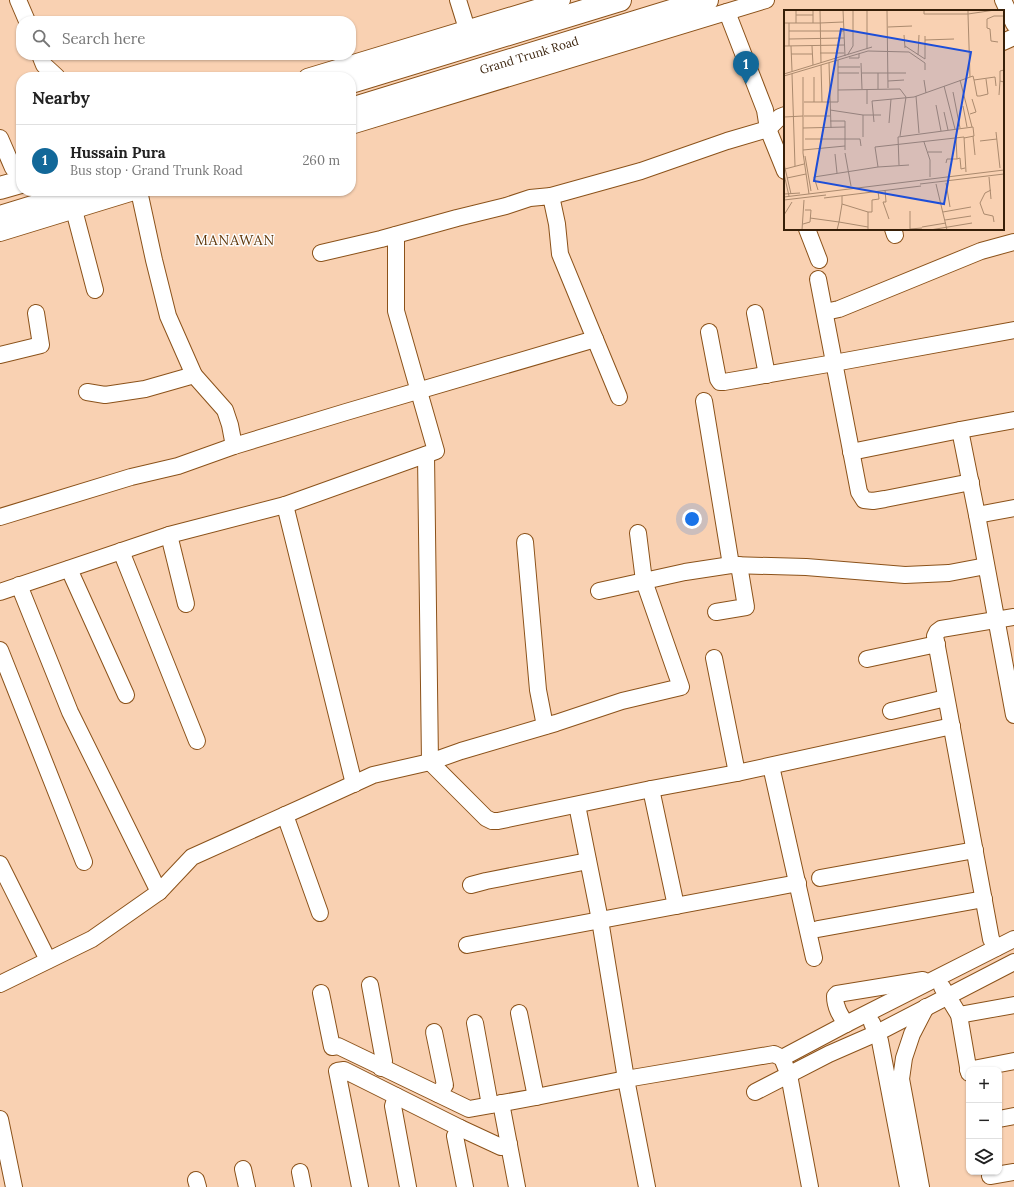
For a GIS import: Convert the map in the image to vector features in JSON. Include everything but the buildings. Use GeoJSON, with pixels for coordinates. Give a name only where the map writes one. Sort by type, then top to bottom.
{"type":"FeatureCollection","features":[{"type":"Feature","properties":{"kind":"highway","name":"Grand Trunk Road"},"geometry":{"type":"LineString","coordinates":[[356,80],[527,12],[620,0]]}},
{"type":"Feature","properties":{"kind":"highway","name":"Grand Trunk Road"},"geometry":{"type":"LineString","coordinates":[[356,108],[538,57],[706,0]]}},
{"type":"Feature","properties":{"kind":"highway"},"geometry":{"type":"LineString","coordinates":[[527,12],[538,57]]}},
{"type":"Feature","properties":{"kind":"highway"},"geometry":{"type":"LineString","coordinates":[[0,188],[14,172]]}},
{"type":"Feature","properties":{"kind":"highway"},"geometry":{"type":"LineString","coordinates":[[0,217],[88,196]]}},
{"type":"Feature","properties":{"kind":"street"},"geometry":{"type":"LineString","coordinates":[[18,0],[25,16]]}},
{"type":"Feature","properties":{"kind":"street"},"geometry":{"type":"LineString","coordinates":[[458,0],[467,29]]}},
{"type":"Feature","properties":{"kind":"street"},"geometry":{"type":"LineString","coordinates":[[325,72],[527,12],[562,0]]}},
{"type":"Feature","properties":{"kind":"street"},"geometry":{"type":"LineString","coordinates":[[356,124],[538,57],[727,12],[766,0]]}},
{"type":"Feature","properties":{"kind":"street"},"geometry":{"type":"LineString","coordinates":[[1003,0],[1014,24]]}},
{"type":"Feature","properties":{"kind":"street"},"geometry":{"type":"LineString","coordinates":[[727,12],[765,110],[768,129],[784,169]]}},
{"type":"Feature","properties":{"kind":"street"},"geometry":{"type":"LineString","coordinates":[[1004,42],[1014,37]]}},
{"type":"Feature","properties":{"kind":"street"},"geometry":{"type":"LineString","coordinates":[[42,60],[44,65],[52,72]]}},
{"type":"Feature","properties":{"kind":"street"},"geometry":{"type":"LineString","coordinates":[[321,253],[396,235],[506,206],[530,198],[551,196],[641,171],[727,141],[768,129],[780,117],[784,115]]}},
{"type":"Feature","properties":{"kind":"street"},"geometry":{"type":"LineString","coordinates":[[0,138],[14,172]]}},
{"type":"Feature","properties":{"kind":"street"},"geometry":{"type":"LineString","coordinates":[[0,233],[74,210],[88,196]]}},
{"type":"Feature","properties":{"kind":"street"},"geometry":{"type":"LineString","coordinates":[[139,196],[168,316],[194,375],[225,410],[230,425],[234,446]]}},
{"type":"Feature","properties":{"kind":"street"},"geometry":{"type":"LineString","coordinates":[[551,196],[557,224],[560,254],[619,397]]}},
{"type":"Feature","properties":{"kind":"street"},"geometry":{"type":"LineString","coordinates":[[74,210],[95,290]]}},
{"type":"Feature","properties":{"kind":"street"},"geometry":{"type":"LineString","coordinates":[[807,230],[819,260]]}},
{"type":"Feature","properties":{"kind":"street"},"geometry":{"type":"LineString","coordinates":[[0,592],[169,535],[285,505],[436,451],[396,311],[396,235]]}},
{"type":"Feature","properties":{"kind":"street"},"geometry":{"type":"LineString","coordinates":[[825,312],[839,309],[981,251],[1014,242]]}},
{"type":"Feature","properties":{"kind":"street"},"geometry":{"type":"LineString","coordinates":[[818,279],[859,492],[864,500],[873,501],[885,499],[971,482]]}},
{"type":"Feature","properties":{"kind":"street"},"geometry":{"type":"LineString","coordinates":[[0,355],[41,345],[36,313]]}},
{"type":"Feature","properties":{"kind":"street"},"geometry":{"type":"LineString","coordinates":[[756,313],[767,375]]}},
{"type":"Feature","properties":{"kind":"street"},"geometry":{"type":"LineString","coordinates":[[708,332],[720,382],[767,375],[1014,330]]}},
{"type":"Feature","properties":{"kind":"street"},"geometry":{"type":"LineString","coordinates":[[0,517],[131,477],[178,466],[234,446],[595,340]]}},
{"type":"Feature","properties":{"kind":"street"},"geometry":{"type":"LineString","coordinates":[[87,392],[105,395],[139,390],[194,375]]}},
{"type":"Feature","properties":{"kind":"street"},"geometry":{"type":"LineString","coordinates":[[704,401],[735,565],[746,607],[716,612]]}},
{"type":"Feature","properties":{"kind":"street"},"geometry":{"type":"LineString","coordinates":[[851,452],[1014,420]]}},
{"type":"Feature","properties":{"kind":"street"},"geometry":{"type":"LineString","coordinates":[[960,430],[1014,715]]}},
{"type":"Feature","properties":{"kind":"street"},"geometry":{"type":"LineString","coordinates":[[426,455],[430,762],[486,818],[492,821],[498,821],[771,766],[952,726]]}},
{"type":"Feature","properties":{"kind":"street"},"geometry":{"type":"LineString","coordinates":[[285,505],[354,784]]}},
{"type":"Feature","properties":{"kind":"street"},"geometry":{"type":"LineString","coordinates":[[977,515],[1014,508]]}},
{"type":"Feature","properties":{"kind":"street"},"geometry":{"type":"LineString","coordinates":[[0,984],[92,939],[159,892],[192,857],[373,775],[430,762],[622,701],[681,687],[644,581],[638,533]]}},
{"type":"Feature","properties":{"kind":"street"},"geometry":{"type":"LineString","coordinates":[[169,535],[186,604]]}},
{"type":"Feature","properties":{"kind":"street"},"geometry":{"type":"LineString","coordinates":[[525,542],[538,690],[545,726]]}},
{"type":"Feature","properties":{"kind":"street"},"geometry":{"type":"LineString","coordinates":[[121,551],[197,740]]}},
{"type":"Feature","properties":{"kind":"street"},"geometry":{"type":"LineString","coordinates":[[599,591],[685,572],[735,565],[806,567],[905,575],[949,573],[986,566]]}},
{"type":"Feature","properties":{"kind":"street"},"geometry":{"type":"LineString","coordinates":[[69,569],[126,694]]}},
{"type":"Feature","properties":{"kind":"street"},"geometry":{"type":"LineString","coordinates":[[19,585],[70,712],[159,892]]}},
{"type":"Feature","properties":{"kind":"street"},"geometry":{"type":"LineString","coordinates":[[996,948],[991,939],[935,636],[941,629],[1014,617]]}},
{"type":"Feature","properties":{"kind":"street"},"geometry":{"type":"LineString","coordinates":[[867,659],[937,644]]}},
{"type":"Feature","properties":{"kind":"street"},"geometry":{"type":"LineString","coordinates":[[0,650],[84,862]]}},
{"type":"Feature","properties":{"kind":"street"},"geometry":{"type":"LineString","coordinates":[[714,658],[737,773]]}},
{"type":"Feature","properties":{"kind":"street"},"geometry":{"type":"LineString","coordinates":[[890,711],[946,698]]}},
{"type":"Feature","properties":{"kind":"street"},"geometry":{"type":"LineString","coordinates":[[771,766],[814,958]]}},
{"type":"Feature","properties":{"kind":"street"},"geometry":{"type":"LineString","coordinates":[[651,789],[676,906]]}},
{"type":"Feature","properties":{"kind":"street"},"geometry":{"type":"LineString","coordinates":[[577,805],[600,920],[626,1078],[647,1187]]}},
{"type":"Feature","properties":{"kind":"street"},"geometry":{"type":"LineString","coordinates":[[285,816],[320,913]]}},
{"type":"Feature","properties":{"kind":"street"},"geometry":{"type":"LineString","coordinates":[[820,878],[975,850]]}},
{"type":"Feature","properties":{"kind":"street"},"geometry":{"type":"LineString","coordinates":[[471,885],[588,861]]}},
{"type":"Feature","properties":{"kind":"street"},"geometry":{"type":"LineString","coordinates":[[0,864],[48,960]]}},
{"type":"Feature","properties":{"kind":"street"},"geometry":{"type":"LineString","coordinates":[[467,945],[798,884]]}},
{"type":"Feature","properties":{"kind":"street"},"geometry":{"type":"LineString","coordinates":[[818,929],[984,899]]}},
{"type":"Feature","properties":{"kind":"street"},"geometry":{"type":"LineString","coordinates":[[782,1058],[1014,939]]}},
{"type":"Feature","properties":{"kind":"street"},"geometry":{"type":"LineString","coordinates":[[755,1092],[1014,962]]}},
{"type":"Feature","properties":{"kind":"street"},"geometry":{"type":"LineString","coordinates":[[937,978],[959,1015],[968,1067]]}},
{"type":"Feature","properties":{"kind":"street"},"geometry":{"type":"LineString","coordinates":[[846,1024],[838,1012],[835,996],[837,994],[841,992],[937,978]]}},
{"type":"Feature","properties":{"kind":"street"},"geometry":{"type":"LineString","coordinates":[[370,985],[384,1061],[382,1068]]}},
{"type":"Feature","properties":{"kind":"street"},"geometry":{"type":"LineString","coordinates":[[321,993],[360,1187]]}},
{"type":"Feature","properties":{"kind":"street"},"geometry":{"type":"LineString","coordinates":[[959,1015],[1014,1005]]}},
{"type":"Feature","properties":{"kind":"street"},"geometry":{"type":"LineString","coordinates":[[894,1073],[904,1058],[912,1034],[926,1007]]}},
{"type":"Feature","properties":{"kind":"street"},"geometry":{"type":"LineString","coordinates":[[519,1013],[536,1097]]}},
{"type":"Feature","properties":{"kind":"street"},"geometry":{"type":"LineString","coordinates":[[867,1014],[877,1032],[894,1073],[905,1138],[908,1187]]}},
{"type":"Feature","properties":{"kind":"street"},"geometry":{"type":"LineString","coordinates":[[474,1023],[496,1104],[509,1144],[517,1187]]}},
{"type":"Feature","properties":{"kind":"street"},"geometry":{"type":"LineString","coordinates":[[434,1032],[445,1085],[438,1094]]}},
{"type":"Feature","properties":{"kind":"street"},"geometry":{"type":"LineString","coordinates":[[332,1047],[338,1046],[469,1109],[536,1097],[626,1078],[774,1054],[782,1058],[789,1075],[810,1187]]}},
{"type":"Feature","properties":{"kind":"street"},"geometry":{"type":"LineString","coordinates":[[987,1067],[1014,1061]]}},
{"type":"Feature","properties":{"kind":"street"},"geometry":{"type":"LineString","coordinates":[[337,1071],[344,1070],[501,1147],[509,1144]]}},
{"type":"Feature","properties":{"kind":"street"},"geometry":{"type":"LineString","coordinates":[[396,1096],[393,1106],[408,1187]]}},
{"type":"Feature","properties":{"kind":"street"},"geometry":{"type":"LineString","coordinates":[[1002,1118],[1014,1116]]}},
{"type":"Feature","properties":{"kind":"street"},"geometry":{"type":"LineString","coordinates":[[0,1119],[14,1187]]}},
{"type":"Feature","properties":{"kind":"street"},"geometry":{"type":"LineString","coordinates":[[460,1128],[456,1136],[465,1187]]}},
{"type":"Feature","properties":{"kind":"street"},"geometry":{"type":"LineString","coordinates":[[905,1138],[921,1187]]}},
{"type":"Feature","properties":{"kind":"street"},"geometry":{"type":"LineString","coordinates":[[243,1169],[247,1187]]}},
{"type":"Feature","properties":{"kind":"street"},"geometry":{"type":"LineString","coordinates":[[991,1178],[1014,1172]]}},
{"type":"Feature","properties":{"kind":"place","name":"Hussain Pura"},"geometry":{"type":"Point","coordinates":[746,84]}},
{"type":"Feature","properties":{"kind":"district","name":"MANAWAN"},"geometry":{"type":"Point","coordinates":[235,240]}}]}
